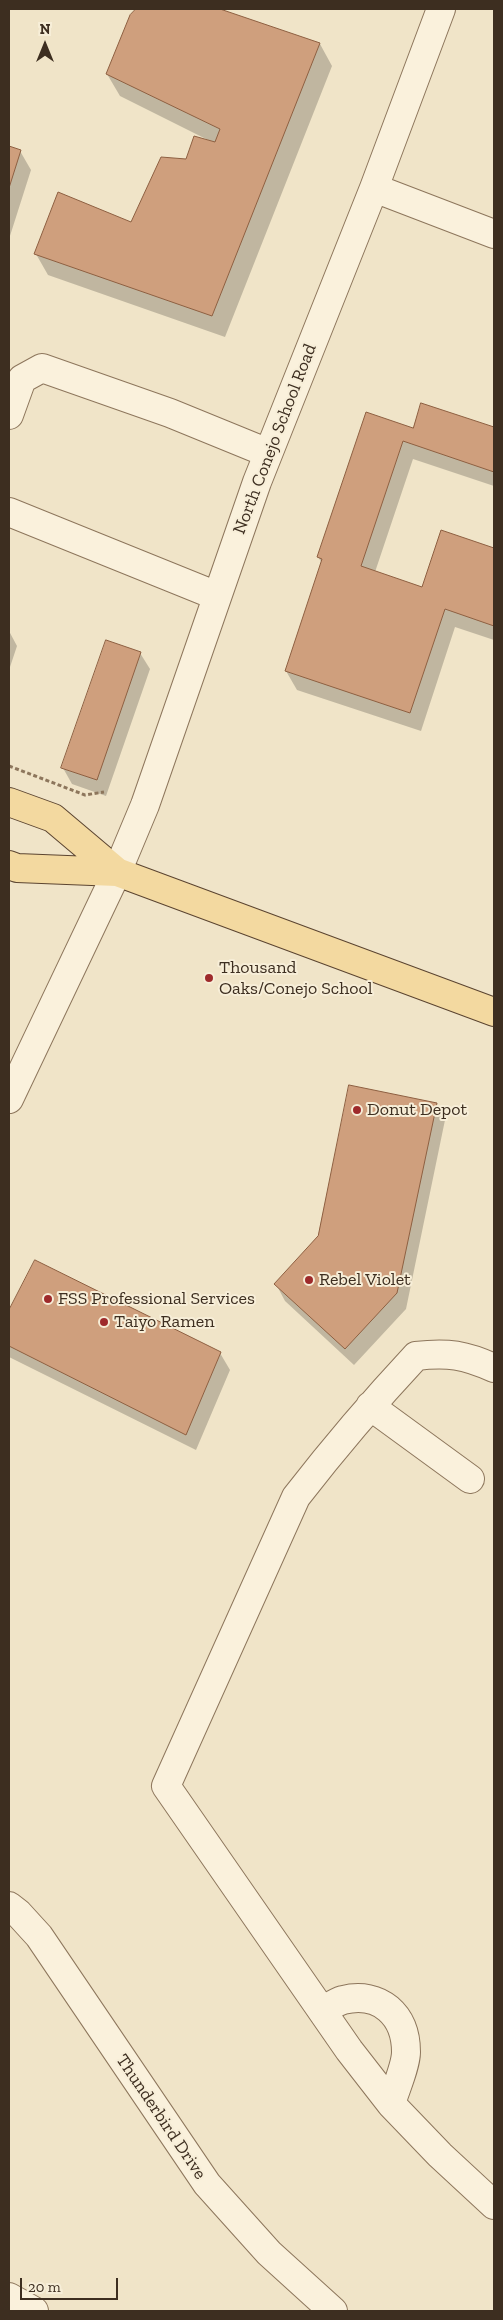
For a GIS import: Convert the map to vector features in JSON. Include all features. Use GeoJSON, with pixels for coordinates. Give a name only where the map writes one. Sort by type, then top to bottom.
{"type":"FeatureCollection","features":[{"type":"Feature","properties":{"kind":"main road"},"geometry":{"type":"LineString","coordinates":[[9,802],[53,818],[117,872]]}},
{"type":"Feature","properties":{"kind":"main road"},"geometry":{"type":"LineString","coordinates":[[9,865],[17,868],[117,872],[494,1012]]}},
{"type":"Feature","properties":{"kind":"street","name":"North Conejo School Road"},"geometry":{"type":"LineString","coordinates":[[9,1099],[117,872],[145,805],[268,453],[374,188],[441,9]]}},
{"type":"Feature","properties":{"kind":"street"},"geometry":{"type":"LineString","coordinates":[[374,188],[494,234]]}},
{"type":"Feature","properties":{"kind":"street"},"geometry":{"type":"LineString","coordinates":[[9,415],[22,379],[42,368],[170,414],[268,453]]}},
{"type":"Feature","properties":{"kind":"street"},"geometry":{"type":"LineString","coordinates":[[9,512],[217,596]]}},
{"type":"Feature","properties":{"kind":"street"},"geometry":{"type":"LineString","coordinates":[[494,1368],[475,1360],[443,1353],[416,1356],[370,1406],[296,1497],[166,1786],[322,2011],[391,2104],[440,2155],[494,2204]]}},
{"type":"Feature","properties":{"kind":"street"},"geometry":{"type":"LineString","coordinates":[[370,1406],[470,1479]]}},
{"type":"Feature","properties":{"kind":"street","name":"Thunderbird Drive"},"geometry":{"type":"LineString","coordinates":[[9,1906],[39,1936],[207,2184],[269,2253],[333,2311]]}},
{"type":"Feature","properties":{"kind":"street"},"geometry":{"type":"LineString","coordinates":[[322,2011],[342,2000],[366,1998],[392,2009],[404,2030],[407,2054],[391,2104]]}},
{"type":"Feature","properties":{"kind":"street"},"geometry":{"type":"LineString","coordinates":[[9,2297],[34,2311]]}},
{"type":"Feature","properties":{"kind":"path"},"geometry":{"type":"LineString","coordinates":[[9,766],[85,794],[104,792]]}},
{"type":"Feature","properties":{"kind":"building"},"geometry":{"type":"Polygon","coordinates":[[[136,9],[220,9],[320,43],[212,316],[34,254],[58,192],[131,222],[161,157],[186,159],[194,136],[215,142],[220,129],[106,74],[130,15],[136,9]]]}},
{"type":"Feature","properties":{"kind":"building"},"geometry":{"type":"Polygon","coordinates":[[[9,146],[21,150],[9,188],[9,146]]]}},
{"type":"Feature","properties":{"kind":"building"},"geometry":{"type":"Polygon","coordinates":[[[421,403],[494,427],[494,472],[403,441],[361,566],[422,587],[441,530],[494,548],[494,626],[445,609],[410,713],[285,671],[322,559],[317,557],[366,412],[413,428],[421,403]]]}},
{"type":"Feature","properties":{"kind":"building"},"geometry":{"type":"Polygon","coordinates":[[[106,640],[141,652],[97,780],[61,768],[106,640]]]}},
{"type":"Feature","properties":{"kind":"building"},"geometry":{"type":"Polygon","coordinates":[[[349,1085],[437,1103],[397,1293],[345,1349],[274,1284],[318,1236],[349,1085]]]}},
{"type":"Feature","properties":{"kind":"building"},"geometry":{"type":"Polygon","coordinates":[[[35,1260],[221,1352],[186,1435],[9,1346],[9,1310],[35,1260]]]}},
{"type":"Feature","properties":{"kind":"place","name":"Thousand Oaks/Conejo School"},"geometry":{"type":"Point","coordinates":[209,978]}},
{"type":"Feature","properties":{"kind":"place","name":"Donut Depot"},"geometry":{"type":"Point","coordinates":[357,1110]}},
{"type":"Feature","properties":{"kind":"place","name":"Rebel Violet"},"geometry":{"type":"Point","coordinates":[309,1280]}},
{"type":"Feature","properties":{"kind":"place","name":"FSS Professional Services"},"geometry":{"type":"Point","coordinates":[48,1299]}},
{"type":"Feature","properties":{"kind":"place","name":"Taiyo Ramen"},"geometry":{"type":"Point","coordinates":[104,1322]}}]}
